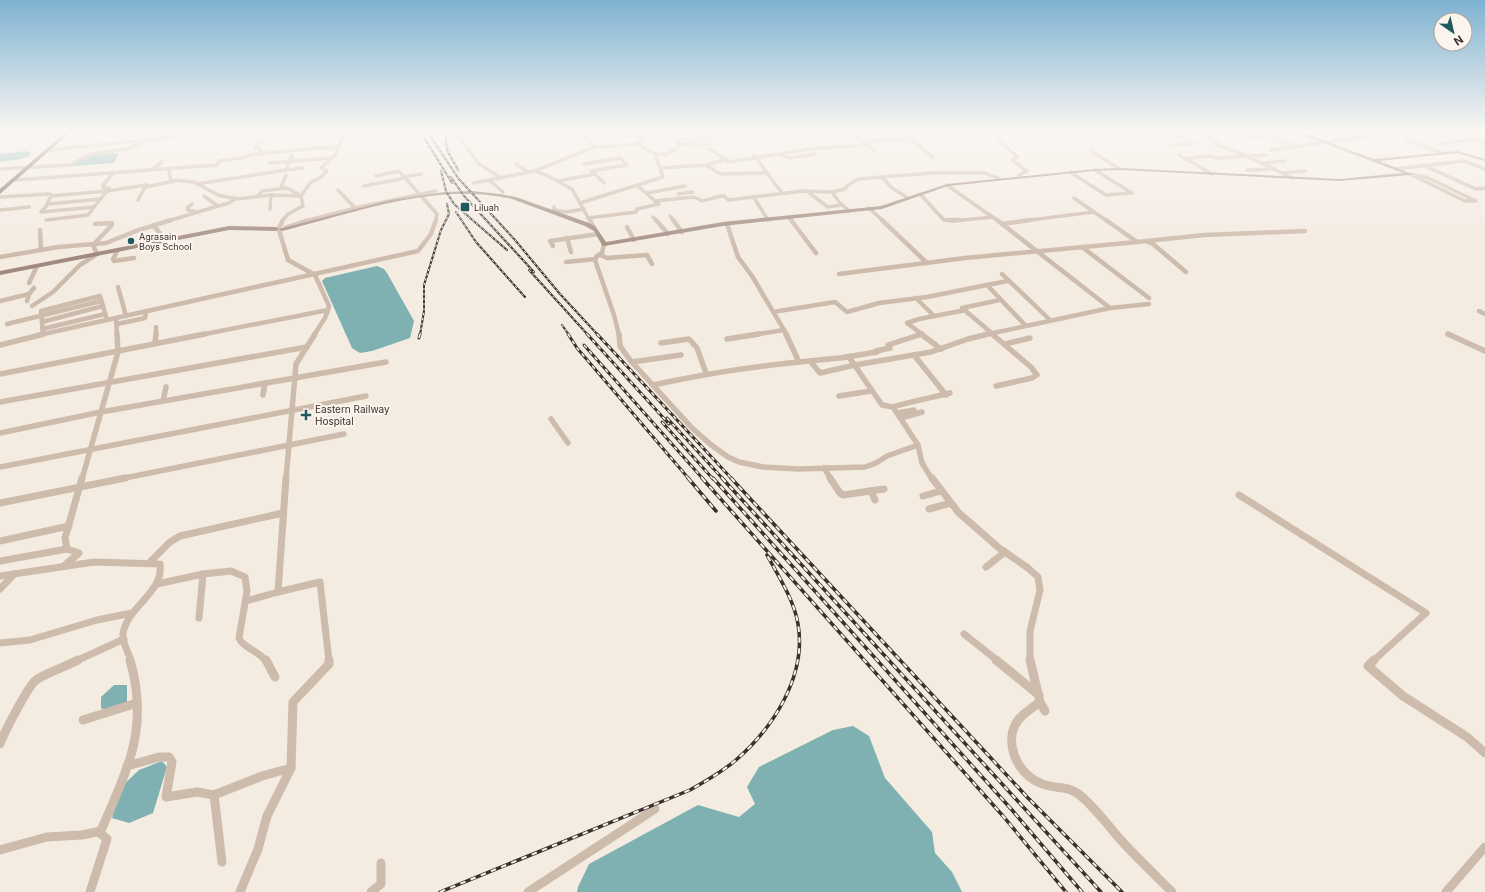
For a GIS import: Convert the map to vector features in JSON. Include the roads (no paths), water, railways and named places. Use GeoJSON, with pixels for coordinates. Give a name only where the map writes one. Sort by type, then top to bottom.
{"type":"FeatureCollection","features":[{"type":"Feature","properties":{"kind":"main road"},"geometry":{"type":"LineString","coordinates":[[0,192],[23,173]]}},
{"type":"Feature","properties":{"kind":"street"},"geometry":{"type":"LineString","coordinates":[[15,180],[106,173]]}},
{"type":"Feature","properties":{"kind":"street"},"geometry":{"type":"LineString","coordinates":[[108,190],[104,188],[104,185],[114,173]]}},
{"type":"Feature","properties":{"kind":"street"},"geometry":{"type":"LineString","coordinates":[[169,173],[171,180],[175,181]]}},
{"type":"Feature","properties":{"kind":"street"},"geometry":{"type":"LineString","coordinates":[[197,184],[269,173]]}},
{"type":"Feature","properties":{"kind":"street"},"geometry":{"type":"LineString","coordinates":[[278,592],[283,513],[296,378],[296,364],[326,318],[329,306],[313,274],[288,260],[280,229],[282,220],[293,211],[303,206],[301,196],[311,182],[320,178],[325,173]]}},
{"type":"Feature","properties":{"kind":"street"},"geometry":{"type":"LineString","coordinates":[[376,176],[392,173]]}},
{"type":"Feature","properties":{"kind":"street"},"geometry":{"type":"LineString","coordinates":[[43,332],[121,317],[418,251],[423,246],[436,225],[437,214],[400,173]]}},
{"type":"Feature","properties":{"kind":"street"},"geometry":{"type":"LineString","coordinates":[[493,173],[501,178]]}},
{"type":"Feature","properties":{"kind":"street"},"geometry":{"type":"LineString","coordinates":[[474,183],[525,173]]}},
{"type":"Feature","properties":{"kind":"street"},"geometry":{"type":"LineString","coordinates":[[539,173],[572,189],[604,244],[602,253],[595,259],[566,262]]}},
{"type":"Feature","properties":{"kind":"street"},"geometry":{"type":"LineString","coordinates":[[558,181],[602,173]]}},
{"type":"Feature","properties":{"kind":"street"},"geometry":{"type":"LineString","coordinates":[[580,203],[663,177],[662,173]]}},
{"type":"Feature","properties":{"kind":"street"},"geometry":{"type":"LineString","coordinates":[[718,173],[721,174],[767,173],[782,193]]}},
{"type":"Feature","properties":{"kind":"street"},"geometry":{"type":"LineString","coordinates":[[654,199],[694,197],[702,201],[724,196],[728,200],[803,191],[832,192],[845,189],[848,185],[858,179],[931,173],[986,173],[1000,179]]}},
{"type":"Feature","properties":{"kind":"street"},"geometry":{"type":"LineString","coordinates":[[1020,177],[1019,175],[1024,173]]}},
{"type":"Feature","properties":{"kind":"street"},"geometry":{"type":"LineString","coordinates":[[604,244],[727,224],[882,207],[947,185],[1064,173]]}},
{"type":"Feature","properties":{"kind":"street"},"geometry":{"type":"LineString","coordinates":[[1071,173],[1106,195],[1132,193],[1099,173]]}},
{"type":"Feature","properties":{"kind":"street"},"geometry":{"type":"LineString","coordinates":[[1187,173],[1340,180],[1410,174],[1426,177],[1476,201],[1465,201],[1410,174],[1406,173]]}},
{"type":"Feature","properties":{"kind":"street"},"geometry":{"type":"LineString","coordinates":[[1283,173],[1292,178]]}},
{"type":"Feature","properties":{"kind":"street"},"geometry":{"type":"LineString","coordinates":[[1283,173],[1287,173]]}},
{"type":"Feature","properties":{"kind":"street"},"geometry":{"type":"LineString","coordinates":[[1440,173],[1476,189],[1485,188]]}},
{"type":"Feature","properties":{"kind":"street"},"geometry":{"type":"LineString","coordinates":[[286,174],[281,187],[287,188],[301,196]]}},
{"type":"Feature","properties":{"kind":"street"},"geometry":{"type":"LineString","coordinates":[[364,186],[421,174]]}},
{"type":"Feature","properties":{"kind":"street"},"geometry":{"type":"LineString","coordinates":[[595,174],[604,183]]}},
{"type":"Feature","properties":{"kind":"street"},"geometry":{"type":"LineString","coordinates":[[882,177],[892,188],[908,198]]}},
{"type":"Feature","properties":{"kind":"street"},"geometry":{"type":"LineString","coordinates":[[489,180],[502,192]]}},
{"type":"Feature","properties":{"kind":"street"},"geometry":{"type":"LineString","coordinates":[[0,197],[48,194],[52,195],[51,196],[146,185],[145,187],[175,181],[194,182],[218,195],[236,198],[258,196],[301,196]]}},
{"type":"Feature","properties":{"kind":"street"},"geometry":{"type":"LineString","coordinates":[[947,185],[993,217],[1110,308]]}},
{"type":"Feature","properties":{"kind":"street"},"geometry":{"type":"LineString","coordinates":[[588,218],[637,211],[637,209],[659,204],[647,192],[638,186]]}},
{"type":"Feature","properties":{"kind":"street"},"geometry":{"type":"LineString","coordinates":[[647,192],[685,186]]}},
{"type":"Feature","properties":{"kind":"street"},"geometry":{"type":"LineString","coordinates":[[138,200],[145,187]]}},
{"type":"Feature","properties":{"kind":"street"},"geometry":{"type":"LineString","coordinates":[[258,196],[262,191],[287,188]]}},
{"type":"Feature","properties":{"kind":"street"},"geometry":{"type":"LineString","coordinates":[[54,211],[47,217],[46,220],[88,215],[108,190]]}},
{"type":"Feature","properties":{"kind":"street"},"geometry":{"type":"LineString","coordinates":[[338,190],[355,208]]}},
{"type":"Feature","properties":{"kind":"street"},"geometry":{"type":"LineString","coordinates":[[280,229],[355,208],[436,191]]}},
{"type":"Feature","properties":{"kind":"street"},"geometry":{"type":"LineString","coordinates":[[654,199],[693,192]]}},
{"type":"Feature","properties":{"kind":"street"},"geometry":{"type":"LineString","coordinates":[[808,192],[828,207],[842,205]]}},
{"type":"Feature","properties":{"kind":"street"},"geometry":{"type":"LineString","coordinates":[[832,192],[842,205],[849,211]]}},
{"type":"Feature","properties":{"kind":"street"},"geometry":{"type":"LineString","coordinates":[[0,273],[229,228],[280,229],[358,209],[433,195],[456,193],[506,196],[558,212],[584,209]]}},
{"type":"Feature","properties":{"kind":"street"},"geometry":{"type":"LineString","coordinates":[[920,194],[944,220],[953,221],[993,217]]}},
{"type":"Feature","properties":{"kind":"street"},"geometry":{"type":"LineString","coordinates":[[51,196],[47,203],[48,204],[41,212],[94,207]]}},
{"type":"Feature","properties":{"kind":"street"},"geometry":{"type":"LineString","coordinates":[[204,196],[218,206]]}},
{"type":"Feature","properties":{"kind":"street"},"geometry":{"type":"LineString","coordinates":[[270,209],[272,196]]}},
{"type":"Feature","properties":{"kind":"street"},"geometry":{"type":"LineString","coordinates":[[753,196],[768,220]]}},
{"type":"Feature","properties":{"kind":"street"},"geometry":{"type":"LineString","coordinates":[[0,258],[67,246],[106,244],[136,231],[229,203],[236,198]]}},
{"type":"Feature","properties":{"kind":"street"},"geometry":{"type":"LineString","coordinates":[[1074,198],[1137,242]]}},
{"type":"Feature","properties":{"kind":"street"},"geometry":{"type":"LineString","coordinates":[[48,204],[101,199]]}},
{"type":"Feature","properties":{"kind":"street"},"geometry":{"type":"LineString","coordinates":[[192,204],[187,208],[188,210],[196,212]]}},
{"type":"Feature","properties":{"kind":"street"},"geometry":{"type":"LineString","coordinates":[[0,210],[29,207]]}},
{"type":"Feature","properties":{"kind":"street"},"geometry":{"type":"LineString","coordinates":[[869,208],[927,263]]}},
{"type":"Feature","properties":{"kind":"street"},"geometry":{"type":"LineString","coordinates":[[554,210],[594,228]]}},
{"type":"Feature","properties":{"kind":"street"},"geometry":{"type":"LineString","coordinates":[[1002,224],[1094,212]]}},
{"type":"Feature","properties":{"kind":"street"},"geometry":{"type":"LineString","coordinates":[[670,216],[682,232]]}},
{"type":"Feature","properties":{"kind":"street"},"geometry":{"type":"LineString","coordinates":[[653,217],[668,234]]}},
{"type":"Feature","properties":{"kind":"street"},"geometry":{"type":"LineString","coordinates":[[788,218],[816,253]]}},
{"type":"Feature","properties":{"kind":"street"},"geometry":{"type":"LineString","coordinates":[[93,245],[112,225],[112,223],[95,224]]}},
{"type":"Feature","properties":{"kind":"street"},"geometry":{"type":"LineString","coordinates":[[727,224],[738,257],[752,276],[784,330],[799,362]]}},
{"type":"Feature","properties":{"kind":"street"},"geometry":{"type":"LineString","coordinates":[[154,226],[165,240]]}},
{"type":"Feature","properties":{"kind":"street"},"geometry":{"type":"LineString","coordinates":[[627,227],[634,240]]}},
{"type":"Feature","properties":{"kind":"street"},"geometry":{"type":"LineString","coordinates":[[40,230],[41,250]]}},
{"type":"Feature","properties":{"kind":"street"},"geometry":{"type":"LineString","coordinates":[[839,274],[1036,251],[1204,235],[1305,231]]}},
{"type":"Feature","properties":{"kind":"street"},"geometry":{"type":"LineString","coordinates":[[553,246],[550,241],[598,234]]}},
{"type":"Feature","properties":{"kind":"street"},"geometry":{"type":"LineString","coordinates":[[567,238],[571,252]]}},
{"type":"Feature","properties":{"kind":"street"},"geometry":{"type":"LineString","coordinates":[[1144,241],[1153,244],[1186,272]]}},
{"type":"Feature","properties":{"kind":"street"},"geometry":{"type":"LineString","coordinates":[[93,245],[97,254]]}},
{"type":"Feature","properties":{"kind":"street"},"geometry":{"type":"LineString","coordinates":[[1082,247],[1149,298]]}},
{"type":"Feature","properties":{"kind":"street"},"geometry":{"type":"LineString","coordinates":[[118,250],[113,259],[114,262],[134,258]]}},
{"type":"Feature","properties":{"kind":"street"},"geometry":{"type":"LineString","coordinates":[[32,306],[53,292],[80,265],[97,254]]}},
{"type":"Feature","properties":{"kind":"street"},"geometry":{"type":"LineString","coordinates":[[600,255],[609,258],[646,254],[648,255],[652,264]]}},
{"type":"Feature","properties":{"kind":"street"},"geometry":{"type":"LineString","coordinates":[[595,259],[599,276],[614,315],[620,346],[632,362],[692,428],[728,457],[739,462],[798,469],[865,467],[876,463],[887,456],[918,445]]}},
{"type":"Feature","properties":{"kind":"street"},"geometry":{"type":"LineString","coordinates":[[29,283],[37,266]]}},
{"type":"Feature","properties":{"kind":"street"},"geometry":{"type":"LineString","coordinates":[[1002,274],[1050,320]]}},
{"type":"Feature","properties":{"kind":"street"},"geometry":{"type":"LineString","coordinates":[[773,312],[835,302],[847,312],[879,303],[916,298],[1008,281]]}},
{"type":"Feature","properties":{"kind":"street"},"geometry":{"type":"LineString","coordinates":[[987,285],[1025,325]]}},
{"type":"Feature","properties":{"kind":"street"},"geometry":{"type":"LineString","coordinates":[[67,549],[65,538],[118,352],[119,324],[121,317],[118,287]]}},
{"type":"Feature","properties":{"kind":"street"},"geometry":{"type":"LineString","coordinates":[[28,301],[29,294],[34,288]]}},
{"type":"Feature","properties":{"kind":"street"},"geometry":{"type":"LineString","coordinates":[[0,301],[29,294]]}},
{"type":"Feature","properties":{"kind":"street"},"geometry":{"type":"LineString","coordinates":[[916,298],[934,316]]}},
{"type":"Feature","properties":{"kind":"street"},"geometry":{"type":"LineString","coordinates":[[996,386],[1032,378],[1037,375],[1032,368],[962,308],[1000,300]]}},
{"type":"Feature","properties":{"kind":"street"},"geometry":{"type":"LineString","coordinates":[[102,304],[107,320]]}},
{"type":"Feature","properties":{"kind":"street"},"geometry":{"type":"LineString","coordinates":[[8,324],[102,304]]}},
{"type":"Feature","properties":{"kind":"street"},"geometry":{"type":"LineString","coordinates":[[42,322],[102,304]]}},
{"type":"Feature","properties":{"kind":"street"},"geometry":{"type":"LineString","coordinates":[[810,361],[820,373],[855,365],[931,352],[968,339],[1025,325],[1110,308],[1149,304]]}},
{"type":"Feature","properties":{"kind":"street"},"geometry":{"type":"LineString","coordinates":[[0,374],[328,310]]}},
{"type":"Feature","properties":{"kind":"street"},"geometry":{"type":"LineString","coordinates":[[941,349],[907,323],[966,310]]}},
{"type":"Feature","properties":{"kind":"street"},"geometry":{"type":"LineString","coordinates":[[119,324],[145,318],[146,311]]}},
{"type":"Feature","properties":{"kind":"street"},"geometry":{"type":"LineString","coordinates":[[1479,311],[1485,314]]}},
{"type":"Feature","properties":{"kind":"street"},"geometry":{"type":"LineString","coordinates":[[0,345],[105,314]]}},
{"type":"Feature","properties":{"kind":"street"},"geometry":{"type":"LineString","coordinates":[[41,316],[43,332]]}},
{"type":"Feature","properties":{"kind":"street"},"geometry":{"type":"LineString","coordinates":[[155,344],[156,327]]}},
{"type":"Feature","properties":{"kind":"street"},"geometry":{"type":"LineString","coordinates":[[727,339],[784,330]]}},
{"type":"Feature","properties":{"kind":"street"},"geometry":{"type":"LineString","coordinates":[[653,385],[706,373],[877,352],[876,351],[890,348],[888,345],[922,334]]}},
{"type":"Feature","properties":{"kind":"street"},"geometry":{"type":"LineString","coordinates":[[1448,334],[1485,351]]}},
{"type":"Feature","properties":{"kind":"street"},"geometry":{"type":"LineString","coordinates":[[996,344],[1030,338]]}},
{"type":"Feature","properties":{"kind":"street"},"geometry":{"type":"LineString","coordinates":[[661,343],[689,339],[697,348],[706,373]]}},
{"type":"Feature","properties":{"kind":"street"},"geometry":{"type":"LineString","coordinates":[[0,402],[307,347]]}},
{"type":"Feature","properties":{"kind":"street"},"geometry":{"type":"LineString","coordinates":[[632,362],[681,355]]}},
{"type":"Feature","properties":{"kind":"street"},"geometry":{"type":"LineString","coordinates":[[845,357],[850,357],[870,391],[882,405],[893,407],[919,399],[948,394],[914,355]]}},
{"type":"Feature","properties":{"kind":"street"},"geometry":{"type":"LineString","coordinates":[[0,433],[101,412],[386,362]]}},
{"type":"Feature","properties":{"kind":"street"},"geometry":{"type":"LineString","coordinates":[[263,395],[266,383]]}},
{"type":"Feature","properties":{"kind":"street"},"geometry":{"type":"LineString","coordinates":[[163,401],[166,387]]}},
{"type":"Feature","properties":{"kind":"street"},"geometry":{"type":"LineString","coordinates":[[839,396],[870,391]]}},
{"type":"Feature","properties":{"kind":"street"},"geometry":{"type":"LineString","coordinates":[[0,467],[89,451],[366,396]]}},
{"type":"Feature","properties":{"kind":"street"},"geometry":{"type":"LineString","coordinates":[[893,407],[918,445],[922,463],[941,491],[959,513],[1005,552],[1038,577],[1040,590],[1030,631],[1030,662],[1045,711]]}},
{"type":"Feature","properties":{"kind":"street"},"geometry":{"type":"LineString","coordinates":[[900,416],[914,410]]}},
{"type":"Feature","properties":{"kind":"street"},"geometry":{"type":"LineString","coordinates":[[900,416],[922,412]]}},
{"type":"Feature","properties":{"kind":"street"},"geometry":{"type":"LineString","coordinates":[[551,419],[568,443]]}},
{"type":"Feature","properties":{"kind":"street"},"geometry":{"type":"LineString","coordinates":[[0,503],[344,434]]}},
{"type":"Feature","properties":{"kind":"street"},"geometry":{"type":"LineString","coordinates":[[824,468],[840,492],[843,494],[871,492],[884,489]]}},
{"type":"Feature","properties":{"kind":"street"},"geometry":{"type":"LineString","coordinates":[[923,496],[941,491]]}},
{"type":"Feature","properties":{"kind":"street"},"geometry":{"type":"LineString","coordinates":[[871,492],[875,500]]}},
{"type":"Feature","properties":{"kind":"street"},"geometry":{"type":"LineString","coordinates":[[1239,495],[1426,613],[1368,666],[1402,696],[1467,737],[1485,753]]}},
{"type":"Feature","properties":{"kind":"street"},"geometry":{"type":"LineString","coordinates":[[929,509],[951,503]]}},
{"type":"Feature","properties":{"kind":"street"},"geometry":{"type":"LineString","coordinates":[[150,562],[170,542],[180,536],[206,528],[283,513]]}},
{"type":"Feature","properties":{"kind":"street"},"geometry":{"type":"LineString","coordinates":[[0,541],[69,526]]}},
{"type":"Feature","properties":{"kind":"street"},"geometry":{"type":"LineString","coordinates":[[0,561],[67,549],[79,553],[65,565]]}},
{"type":"Feature","properties":{"kind":"street"},"geometry":{"type":"LineString","coordinates":[[986,567],[1005,552]]}},
{"type":"Feature","properties":{"kind":"street"},"geometry":{"type":"LineString","coordinates":[[0,576],[65,565],[94,562],[150,562],[160,564],[161,572],[157,584],[132,613],[123,635],[135,676],[138,712],[131,755],[100,833],[107,839],[90,892]]}},
{"type":"Feature","properties":{"kind":"street"},"geometry":{"type":"LineString","coordinates":[[157,584],[202,574],[231,571],[245,577],[247,591],[239,638],[241,644],[256,650],[264,656],[275,677]]}},
{"type":"Feature","properties":{"kind":"street"},"geometry":{"type":"LineString","coordinates":[[0,589],[14,574]]}},
{"type":"Feature","properties":{"kind":"street"},"geometry":{"type":"LineString","coordinates":[[199,618],[202,574]]}},
{"type":"Feature","properties":{"kind":"street"},"geometry":{"type":"LineString","coordinates":[[240,892],[258,849],[267,816],[291,768],[293,702],[330,664],[320,582],[246,601]]}},
{"type":"Feature","properties":{"kind":"street"},"geometry":{"type":"LineString","coordinates":[[0,643],[30,640],[97,620],[132,613]]}},
{"type":"Feature","properties":{"kind":"street"},"geometry":{"type":"LineString","coordinates":[[964,634],[1040,698]]}},
{"type":"Feature","properties":{"kind":"street"},"geometry":{"type":"LineString","coordinates":[[0,740],[28,688],[36,680],[124,639]]}},
{"type":"Feature","properties":{"kind":"street"},"geometry":{"type":"LineString","coordinates":[[1040,698],[1019,719],[1012,737],[1012,747],[1016,760],[1020,766],[1037,782],[1066,787],[1084,799],[1130,850],[1172,892]]}},
{"type":"Feature","properties":{"kind":"street"},"geometry":{"type":"LineString","coordinates":[[83,720],[110,713],[137,703]]}},
{"type":"Feature","properties":{"kind":"street"},"geometry":{"type":"LineString","coordinates":[[127,766],[159,757],[169,757],[172,762],[166,797],[185,792],[207,791],[214,795]]}},
{"type":"Feature","properties":{"kind":"street"},"geometry":{"type":"LineString","coordinates":[[214,795],[262,776],[291,768]]}},
{"type":"Feature","properties":{"kind":"street"},"geometry":{"type":"LineString","coordinates":[[214,795],[222,862]]}},
{"type":"Feature","properties":{"kind":"street"},"geometry":{"type":"LineString","coordinates":[[528,892],[655,809]]}},
{"type":"Feature","properties":{"kind":"street"},"geometry":{"type":"LineString","coordinates":[[0,850],[47,837],[82,835],[101,831]]}},
{"type":"Feature","properties":{"kind":"street"},"geometry":{"type":"LineString","coordinates":[[1446,892],[1485,847]]}},
{"type":"Feature","properties":{"kind":"street"},"geometry":{"type":"LineString","coordinates":[[371,892],[381,884],[380,862]]}},
{"type":"Feature","properties":{"kind":"water"},"geometry":{"type":"Polygon","coordinates":[[[377,266],[384,269],[387,273],[414,321],[410,338],[372,351],[360,353],[352,348],[322,281],[325,278],[377,266]]]}},
{"type":"Feature","properties":{"kind":"water"},"geometry":{"type":"Polygon","coordinates":[[[114,685],[127,685],[127,705],[108,711],[101,708],[101,697],[114,685]]]}},
{"type":"Feature","properties":{"kind":"water"},"geometry":{"type":"Polygon","coordinates":[[[853,726],[869,736],[885,778],[932,832],[935,853],[952,872],[962,892],[577,892],[589,864],[698,805],[739,817],[755,804],[747,787],[759,767],[833,730],[853,726]]]}},
{"type":"Feature","properties":{"kind":"water"},"geometry":{"type":"Polygon","coordinates":[[[162,761],[167,767],[153,813],[129,823],[112,818],[119,789],[139,770],[162,761]]]}},
{"type":"Feature","properties":{"kind":"railway"},"geometry":{"type":"LineString","coordinates":[[441,173],[446,191],[454,204],[507,250]]}},
{"type":"Feature","properties":{"kind":"railway"},"geometry":{"type":"LineString","coordinates":[[446,173],[452,183]]}},
{"type":"Feature","properties":{"kind":"railway"},"geometry":{"type":"LineString","coordinates":[[454,173],[515,240],[560,294],[598,335]]}},
{"type":"Feature","properties":{"kind":"railway"},"geometry":{"type":"LineString","coordinates":[[451,177],[464,196],[534,272]]}},
{"type":"Feature","properties":{"kind":"railway"},"geometry":{"type":"LineString","coordinates":[[420,335],[424,311],[424,285],[441,230],[449,214],[447,204]]}},
{"type":"Feature","properties":{"kind":"railway"},"geometry":{"type":"LineString","coordinates":[[456,212],[476,242],[525,297]]}},
{"type":"Feature","properties":{"kind":"railway"},"geometry":{"type":"LineString","coordinates":[[529,270],[588,335]]}},
{"type":"Feature","properties":{"kind":"railway"},"geometry":{"type":"LineString","coordinates":[[562,325],[569,335]]}},
{"type":"Feature","properties":{"kind":"railway"},"geometry":{"type":"LineString","coordinates":[[419,338],[420,334]]}},
{"type":"Feature","properties":{"kind":"railway"},"geometry":{"type":"LineString","coordinates":[[568,334],[577,348],[689,479]]}},
{"type":"Feature","properties":{"kind":"railway"},"geometry":{"type":"LineString","coordinates":[[587,334],[669,424]]}},
{"type":"Feature","properties":{"kind":"railway"},"geometry":{"type":"LineString","coordinates":[[597,334],[732,479]]}},
{"type":"Feature","properties":{"kind":"railway"},"geometry":{"type":"LineString","coordinates":[[584,345],[703,479]]}},
{"type":"Feature","properties":{"kind":"railway"},"geometry":{"type":"LineString","coordinates":[[667,418],[723,479]]}},
{"type":"Feature","properties":{"kind":"railway"},"geometry":{"type":"LineString","coordinates":[[662,422],[713,479]]}},
{"type":"Feature","properties":{"kind":"railway"},"geometry":{"type":"LineString","coordinates":[[688,478],[716,511]]}},
{"type":"Feature","properties":{"kind":"railway"},"geometry":{"type":"LineString","coordinates":[[702,478],[1003,816],[1066,892]]}},
{"type":"Feature","properties":{"kind":"railway"},"geometry":{"type":"LineString","coordinates":[[713,478],[1012,810],[1082,892]]}},
{"type":"Feature","properties":{"kind":"railway"},"geometry":{"type":"LineString","coordinates":[[722,478],[1101,892]]}},
{"type":"Feature","properties":{"kind":"railway"},"geometry":{"type":"LineString","coordinates":[[731,478],[1028,798],[1122,892]]}},
{"type":"Feature","properties":{"kind":"railway"},"geometry":{"type":"LineString","coordinates":[[440,892],[690,790],[725,768],[750,747],[763,733],[784,700],[792,681],[797,663],[799,643],[798,624],[793,606],[786,589],[767,555]]}},
{"type":"Feature","properties":{"kind":"place","name":"Liluah"},"geometry":{"type":"Point","coordinates":[465,207]}},
{"type":"Feature","properties":{"kind":"place","name":"Agrasain Boys School"},"geometry":{"type":"Point","coordinates":[131,241]}},
{"type":"Feature","properties":{"kind":"place","name":"Eastern Railway Hospital"},"geometry":{"type":"Point","coordinates":[306,415]}}]}
